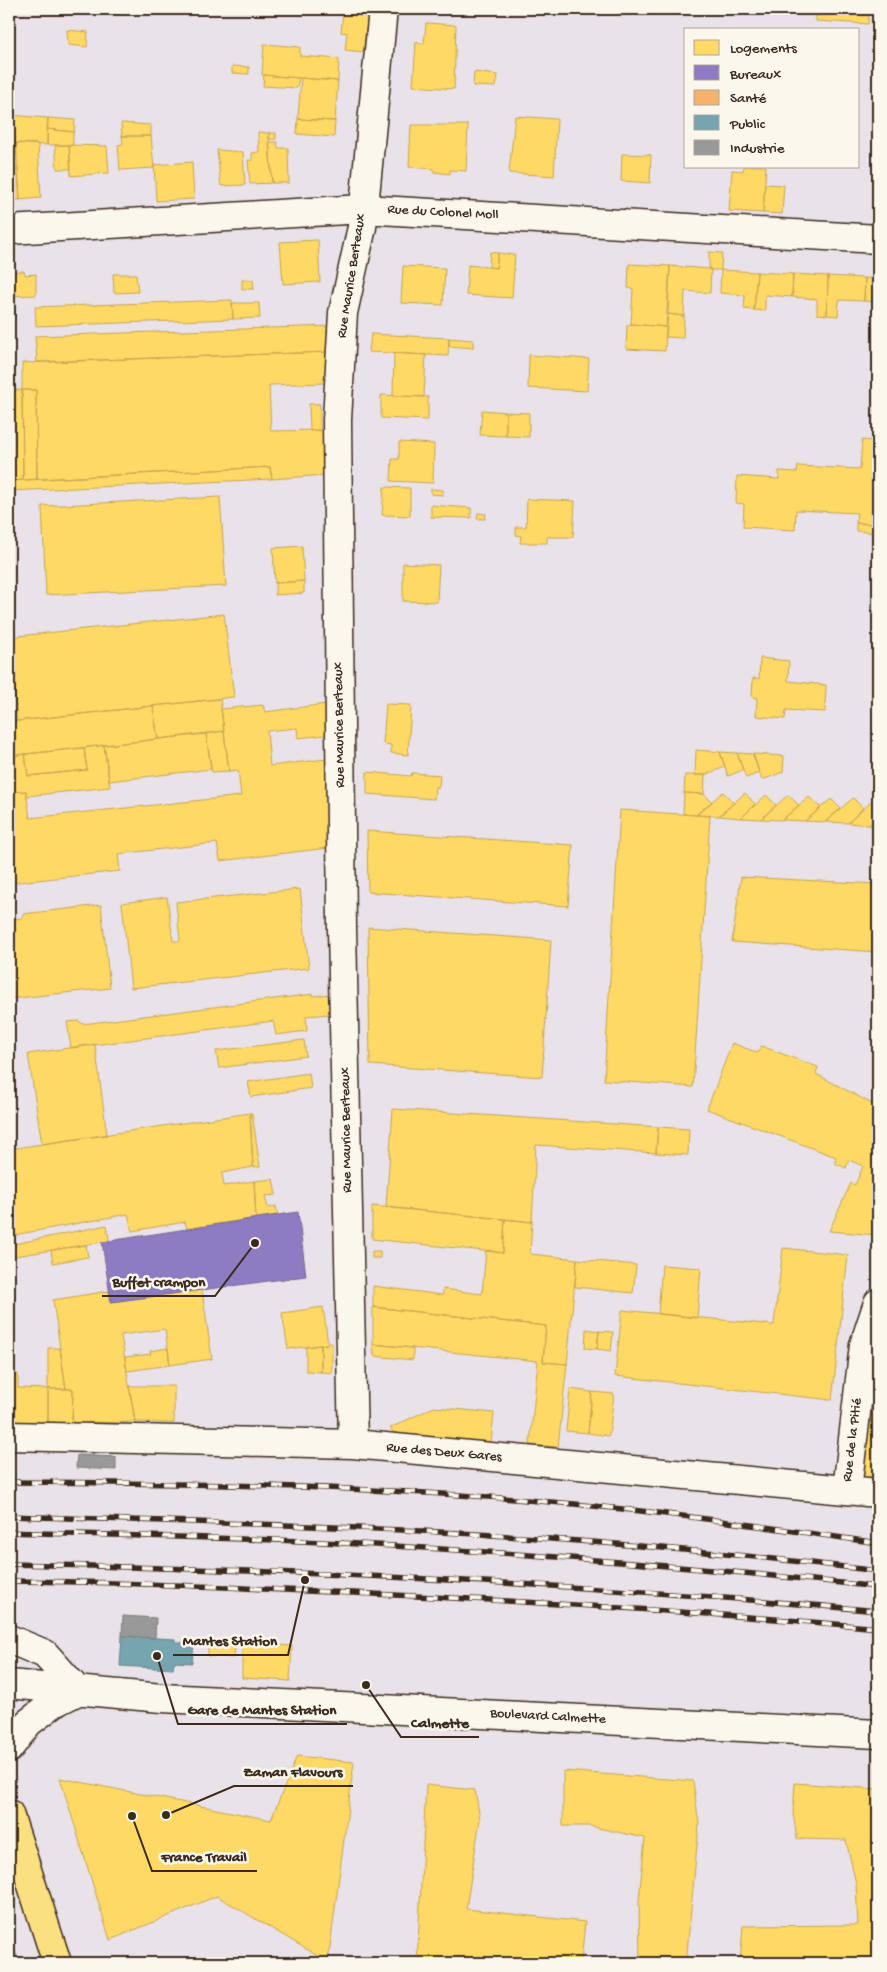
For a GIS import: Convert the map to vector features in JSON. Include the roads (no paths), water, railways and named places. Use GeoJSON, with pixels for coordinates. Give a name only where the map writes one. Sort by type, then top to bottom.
{"type":"FeatureCollection","features":[{"type":"Feature","properties":{"kind":"main road"},"geometry":{"type":"LineString","coordinates":[[9,1814],[57,1963]]}},
{"type":"Feature","properties":{"kind":"street","name":"Rue Maurice Berteaux"},"geometry":{"type":"LineString","coordinates":[[353,1444],[343,939],[337,420],[343,313],[362,227],[383,9]]}},
{"type":"Feature","properties":{"kind":"street","name":"Rue du Colonel Moll"},"geometry":{"type":"LineString","coordinates":[[9,230],[363,209],[878,239]]}},
{"type":"Feature","properties":{"kind":"street","name":"Rue de la Pitié"},"geometry":{"type":"LineString","coordinates":[[847,1490],[864,1345],[878,1303]]}},
{"type":"Feature","properties":{"kind":"street","name":"Rue des Deux Gares"},"geometry":{"type":"LineString","coordinates":[[9,1436],[353,1444],[878,1493]]}},
{"type":"Feature","properties":{"kind":"street"},"geometry":{"type":"LineString","coordinates":[[9,1639],[45,1654],[78,1691],[54,1703],[28,1723],[9,1748]]}},
{"type":"Feature","properties":{"kind":"street","name":"Boulevard Calmette"},"geometry":{"type":"LineString","coordinates":[[9,1684],[162,1698],[878,1734]]}},
{"type":"Feature","properties":{"kind":"railway"},"geometry":{"type":"LineString","coordinates":[[9,1482],[274,1486],[473,1496],[666,1514],[878,1543]]}},
{"type":"Feature","properties":{"kind":"railway"},"geometry":{"type":"LineString","coordinates":[[9,1516],[340,1527],[538,1538],[708,1552],[878,1571]]}},
{"type":"Feature","properties":{"kind":"railway"},"geometry":{"type":"LineString","coordinates":[[9,1532],[258,1539],[408,1547],[677,1567],[878,1587]]}},
{"type":"Feature","properties":{"kind":"railway"},"geometry":{"type":"LineString","coordinates":[[9,1564],[335,1574],[661,1593],[878,1611]]}},
{"type":"Feature","properties":{"kind":"railway"},"geometry":{"type":"LineString","coordinates":[[9,1581],[201,1586],[454,1598],[697,1613],[878,1628]]}},
{"type":"Feature","properties":{"kind":"place","name":"Buffet crampon"},"geometry":{"type":"Point","coordinates":[255,1243]}},
{"type":"Feature","properties":{"kind":"place","name":"Mantes Station"},"geometry":{"type":"Point","coordinates":[305,1580]}},
{"type":"Feature","properties":{"kind":"place","name":"Gare de Mantes Station"},"geometry":{"type":"Point","coordinates":[157,1656]}},
{"type":"Feature","properties":{"kind":"place","name":"Calmette"},"geometry":{"type":"Point","coordinates":[366,1685]}},
{"type":"Feature","properties":{"kind":"place","name":"Zaman Flavours"},"geometry":{"type":"Point","coordinates":[166,1815]}},
{"type":"Feature","properties":{"kind":"place","name":"France Travail"},"geometry":{"type":"Point","coordinates":[132,1816]}}]}
